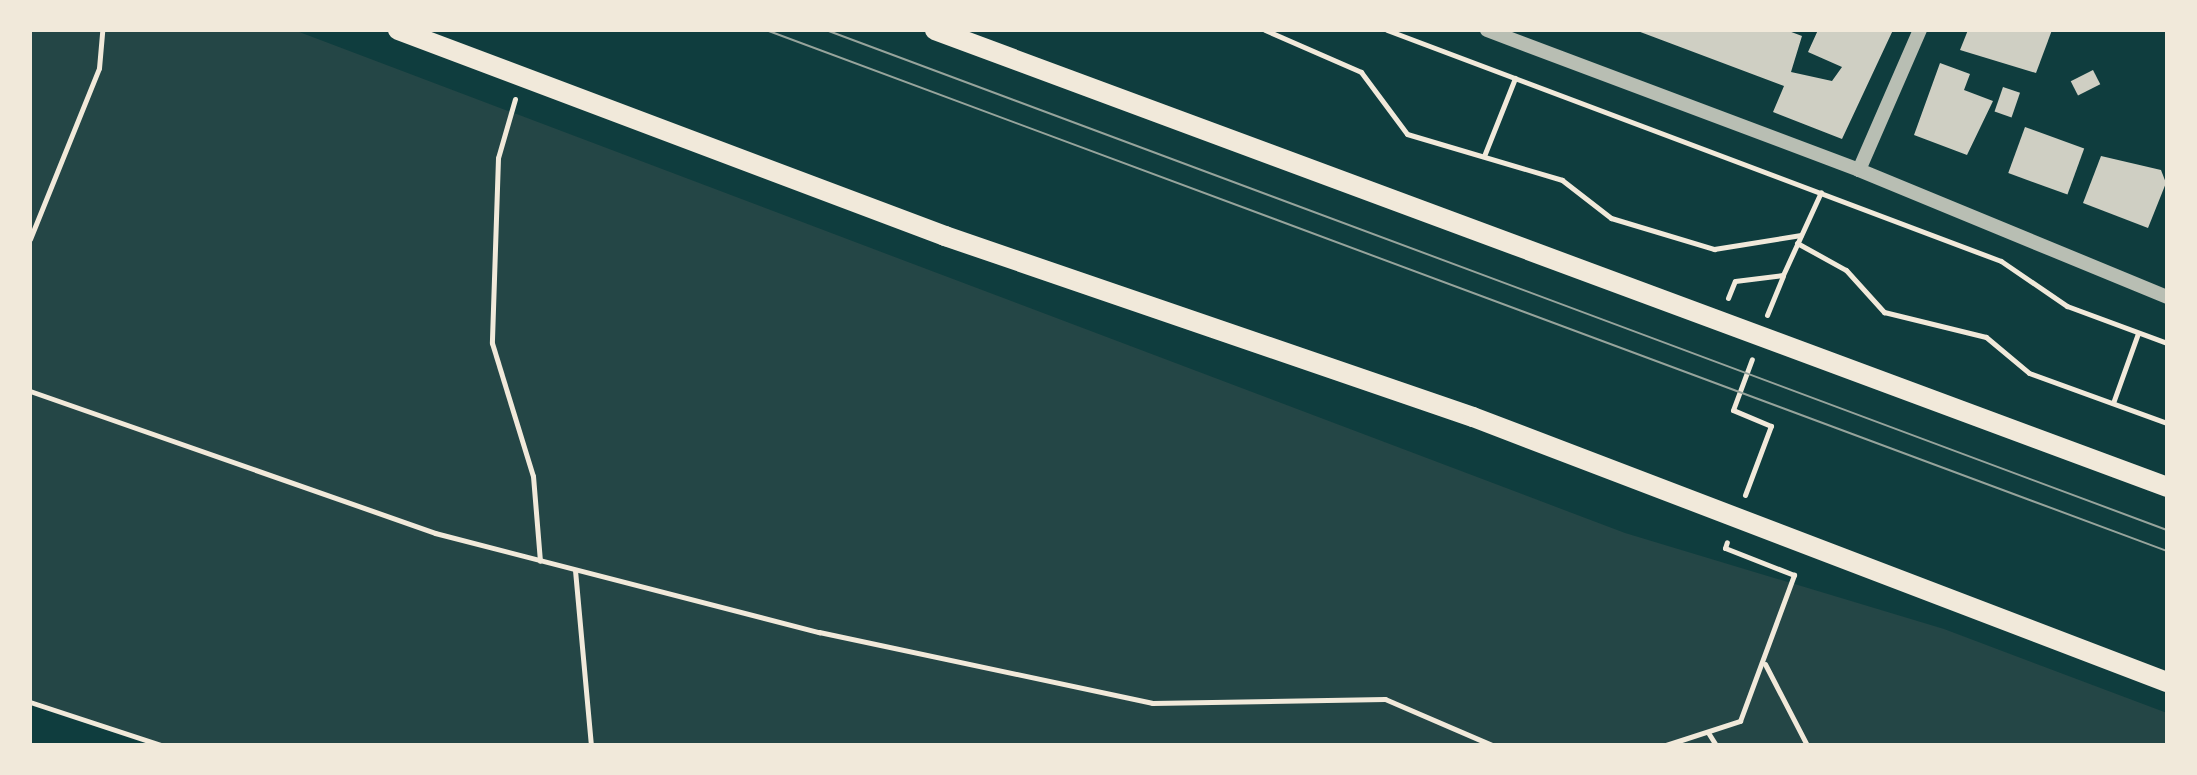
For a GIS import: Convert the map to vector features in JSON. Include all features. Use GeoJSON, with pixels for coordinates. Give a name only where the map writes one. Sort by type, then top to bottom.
{"type":"FeatureCollection","features":[{"type":"Feature","properties":{"kind":"main road"},"geometry":{"type":"LineString","coordinates":[[398,30],[1737,517],[2167,682]]}},
{"type":"Feature","properties":{"kind":"main road"},"geometry":{"type":"LineString","coordinates":[[935,30],[1720,320],[1757,344],[2167,487]]}},
{"type":"Feature","properties":{"kind":"street"},"geometry":{"type":"LineString","coordinates":[[1487,30],[1859,170],[2167,297]]}},
{"type":"Feature","properties":{"kind":"street"},"geometry":{"type":"LineString","coordinates":[[1859,170],[1920,30]]}},
{"type":"Feature","properties":{"kind":"path"},"geometry":{"type":"LineString","coordinates":[[30,239],[89,98],[102,30]]}},
{"type":"Feature","properties":{"kind":"path"},"geometry":{"type":"LineString","coordinates":[[1265,30],[1361,72],[1407,134],[1562,180],[1611,218],[1701,247],[1801,235]]}},
{"type":"Feature","properties":{"kind":"path"},"geometry":{"type":"LineString","coordinates":[[1387,30],[2001,261],[2067,306],[2167,343]]}},
{"type":"Feature","properties":{"kind":"path"},"geometry":{"type":"LineString","coordinates":[[522,77],[498,158],[492,343],[533,476],[540,561]]}},
{"type":"Feature","properties":{"kind":"path"},"geometry":{"type":"LineString","coordinates":[[1484,156],[1515,78]]}},
{"type":"Feature","properties":{"kind":"path"},"geometry":{"type":"LineString","coordinates":[[1737,517],[1771,426],[1733,410],[1783,275],[1821,192]]}},
{"type":"Feature","properties":{"kind":"path"},"geometry":{"type":"LineString","coordinates":[[1797,243],[1846,270],[1884,312],[1986,337],[2029,373],[2167,423]]}},
{"type":"Feature","properties":{"kind":"path"},"geometry":{"type":"LineString","coordinates":[[1720,320],[1735,281],[1783,275]]}},
{"type":"Feature","properties":{"kind":"path"},"geometry":{"type":"LineString","coordinates":[[2113,403],[2138,332]]}},
{"type":"Feature","properties":{"kind":"path"},"geometry":{"type":"LineString","coordinates":[[30,391],[435,533],[575,570],[1152,703],[1385,699],[1492,745]]}},
{"type":"Feature","properties":{"kind":"path"},"geometry":{"type":"LineString","coordinates":[[575,570],[594,718],[591,745]]}},
{"type":"Feature","properties":{"kind":"path"},"geometry":{"type":"LineString","coordinates":[[1666,745],[1709,734],[1740,721],[1765,664],[1794,575]]}},
{"type":"Feature","properties":{"kind":"path"},"geometry":{"type":"LineString","coordinates":[[1765,664],[1807,745]]}},
{"type":"Feature","properties":{"kind":"path"},"geometry":{"type":"LineString","coordinates":[[30,702],[161,745]]}},
{"type":"Feature","properties":{"kind":"path"},"geometry":{"type":"LineString","coordinates":[[1709,734],[1716,745]]}},
{"type":"Feature","properties":{"kind":"shaded area"},"geometry":{"type":"Polygon","coordinates":[[[30,30],[294,30],[1625,533],[1944,629],[2167,713],[2167,745],[161,745],[30,702],[30,30]]]}},
{"type":"Feature","properties":{"kind":"building"},"geometry":{"type":"Polygon","coordinates":[[[1635,30],[1786,30],[1802,36],[1791,72],[1832,81],[1842,67],[1808,52],[1818,30],[1893,30],[1842,139],[1773,112],[1784,86],[1635,30]]]}},
{"type":"Feature","properties":{"kind":"building"},"geometry":{"type":"Polygon","coordinates":[[[1968,30],[2052,30],[2036,73],[1960,50],[1968,30]]]}},
{"type":"Feature","properties":{"kind":"building"},"geometry":{"type":"Polygon","coordinates":[[[1940,63],[1970,74],[1964,90],[1993,101],[1967,155],[1914,135],[1940,63]]]}},
{"type":"Feature","properties":{"kind":"building"},"geometry":{"type":"Polygon","coordinates":[[[2093,70],[2100,84],[2078,96],[2071,81],[2093,70]]]}},
{"type":"Feature","properties":{"kind":"building"},"geometry":{"type":"Polygon","coordinates":[[[2003,87],[2020,93],[2012,117],[1995,112],[2003,87]]]}},
{"type":"Feature","properties":{"kind":"building"},"geometry":{"type":"Polygon","coordinates":[[[2025,127],[2084,149],[2067,195],[2008,173],[2025,127]]]}},
{"type":"Feature","properties":{"kind":"building"},"geometry":{"type":"Polygon","coordinates":[[[2101,156],[2161,170],[2166,183],[2148,228],[2083,203],[2101,156]]]}},
{"type":"Feature","properties":{"kind":"tram line"},"geometry":{"type":"LineString","coordinates":[[766,30],[2167,551]]}},
{"type":"Feature","properties":{"kind":"tram line"},"geometry":{"type":"LineString","coordinates":[[826,30],[2167,530]]}}]}
